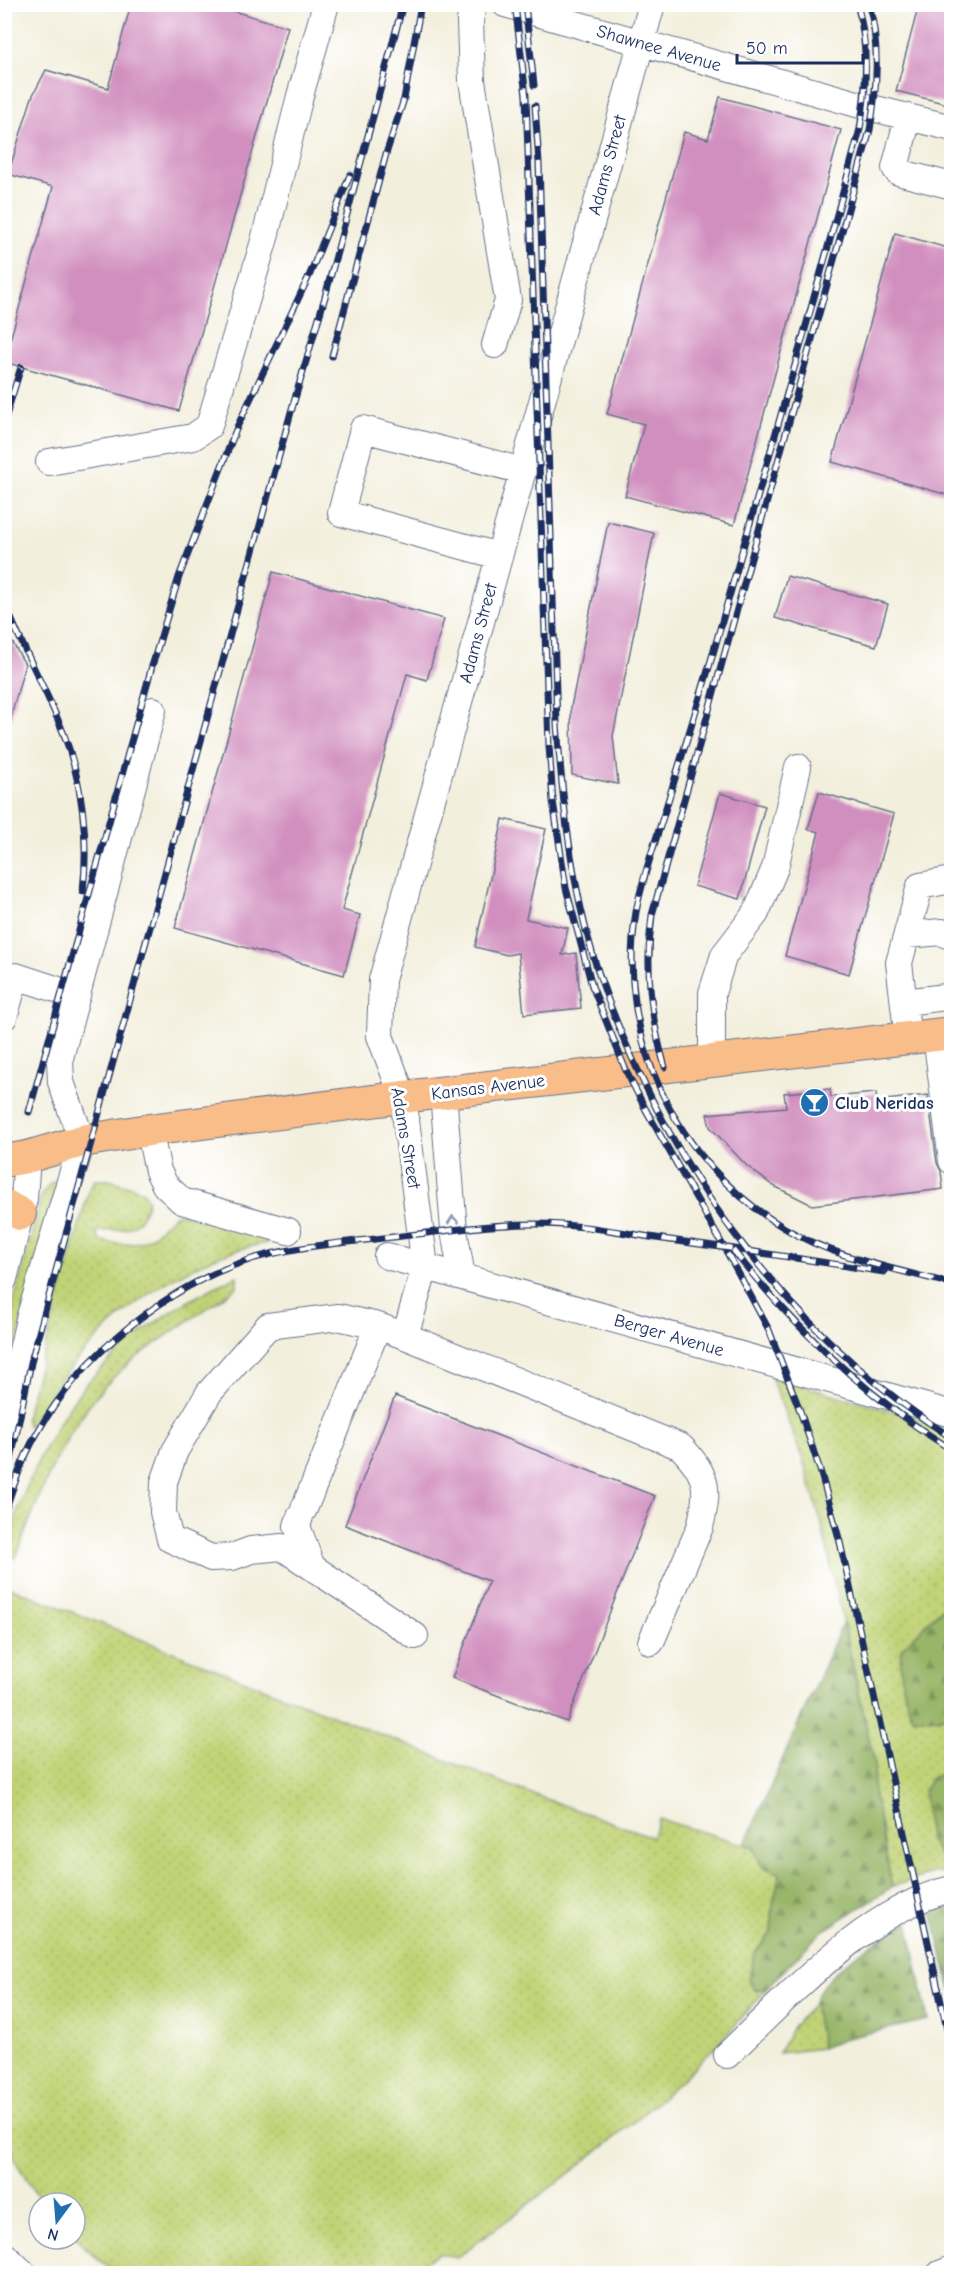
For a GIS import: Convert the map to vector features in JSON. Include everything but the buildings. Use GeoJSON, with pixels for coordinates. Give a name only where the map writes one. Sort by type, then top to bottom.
{"type":"FeatureCollection","features":[{"type":"Feature","properties":{"kind":"main road","name":"Kansas Avenue"},"geometry":{"type":"LineString","coordinates":[[12,1157],[82,1141],[403,1097],[932,1036]]}},
{"type":"Feature","properties":{"kind":"street"},"geometry":{"type":"LineString","coordinates":[[49,462],[193,437],[209,426],[264,241],[300,96],[326,4]]}},
{"type":"Feature","properties":{"kind":"street"},"geometry":{"type":"LineString","coordinates":[[473,4],[470,21],[472,81],[508,300],[495,345]]}},
{"type":"Feature","properties":{"kind":"street","name":"Shawnee Avenue"},"geometry":{"type":"LineString","coordinates":[[505,4],[951,128]]}},
{"type":"Feature","properties":{"kind":"street","name":"Adams Street"},"geometry":{"type":"LineString","coordinates":[[425,1267],[403,1097],[380,1036],[382,980],[652,4]]}},
{"type":"Feature","properties":{"kind":"street"},"geometry":{"type":"LineString","coordinates":[[908,117],[895,168],[898,172],[951,186]]}},
{"type":"Feature","properties":{"kind":"street"},"geometry":{"type":"LineString","coordinates":[[499,556],[340,513],[363,429],[523,471]]}},
{"type":"Feature","properties":{"kind":"street"},"geometry":{"type":"LineString","coordinates":[[4,1431],[29,1319],[82,1141],[61,1082],[60,1059],[153,710]]}},
{"type":"Feature","properties":{"kind":"street"},"geometry":{"type":"LineString","coordinates":[[712,1061],[712,993],[724,955],[756,913],[775,868],[798,767]]}},
{"type":"Feature","properties":{"kind":"street"},"geometry":{"type":"LineString","coordinates":[[951,880],[920,886],[899,963],[904,1002],[932,1036],[951,1161]]}},
{"type":"Feature","properties":{"kind":"street"},"geometry":{"type":"LineString","coordinates":[[907,935],[942,932],[951,937]]}},
{"type":"Feature","properties":{"kind":"street"},"geometry":{"type":"LineString","coordinates":[[4,1017],[16,976],[76,996]]}},
{"type":"Feature","properties":{"kind":"street"},"geometry":{"type":"LineString","coordinates":[[904,1002],[946,997],[951,994]]}},
{"type":"Feature","properties":{"kind":"street","name":"Adams Street"},"geometry":{"type":"LineString","coordinates":[[443,1092],[454,1230],[462,1278]]}},
{"type":"Feature","properties":{"kind":"street"},"geometry":{"type":"LineString","coordinates":[[149,1131],[158,1172],[165,1185],[182,1201],[288,1232]]}},
{"type":"Feature","properties":{"kind":"street"},"geometry":{"type":"LineString","coordinates":[[4,1279],[12,1217],[24,1199],[12,1157]]}},
{"type":"Feature","properties":{"kind":"street","name":"Berger Avenue"},"geometry":{"type":"LineString","coordinates":[[387,1256],[951,1414]]}},
{"type":"Feature","properties":{"kind":"street"},"geometry":{"type":"LineString","coordinates":[[405,1336],[425,1267]]}},
{"type":"Feature","properties":{"kind":"street"},"geometry":{"type":"LineString","coordinates":[[415,1636],[282,1547],[251,1550],[231,1557],[211,1558],[170,1539],[163,1512],[164,1482],[175,1451],[209,1394],[268,1326],[338,1317],[378,1326],[681,1447],[698,1464],[705,1486],[704,1509],[700,1527],[651,1642]]}},
{"type":"Feature","properties":{"kind":"street"},"geometry":{"type":"LineString","coordinates":[[312,1567],[297,1526],[378,1326]]}},
{"type":"Feature","properties":{"kind":"street"},"geometry":{"type":"LineString","coordinates":[[727,2055],[841,1949],[900,1908],[932,1894],[951,1889]]}},
{"type":"Feature","properties":{"kind":"street"},"geometry":{"type":"LineString","coordinates":[[4,2255],[24,2274]]}},
{"type":"Feature","properties":{"kind":"street"},"geometry":{"type":"LineString","coordinates":[[940,2274],[951,2269]]}},
{"type":"Feature","properties":{"kind":"green space"},"geometry":{"type":"Polygon","coordinates":[[[58,1179],[5,1389],[5,1335],[42,1194],[50,1184],[58,1179]]]}},
{"type":"Feature","properties":{"kind":"green space"},"geometry":{"type":"Polygon","coordinates":[[[95,1180],[109,1180],[142,1190],[148,1200],[140,1219],[135,1224],[123,1229],[96,1232],[99,1240],[130,1244],[145,1240],[179,1213],[264,1236],[267,1243],[210,1260],[158,1287],[112,1324],[91,1345],[60,1381],[28,1426],[25,1418],[89,1190],[95,1180]]]}},
{"type":"Feature","properties":{"kind":"green space"},"geometry":{"type":"Polygon","coordinates":[[[237,1276],[237,1287],[147,1349],[119,1372],[101,1391],[84,1412],[57,1459],[34,1509],[16,1558],[8,1557],[14,1522],[31,1477],[57,1426],[85,1385],[135,1338],[167,1314],[237,1276]]]}},
{"type":"Feature","properties":{"kind":"green space"},"geometry":{"type":"Polygon","coordinates":[[[771,1377],[951,1427],[951,1600],[926,1623],[929,1719],[951,1715],[951,1770],[931,1778],[924,1791],[939,1855],[951,1854],[951,1872],[936,1872],[892,1887],[873,1786],[875,1765],[821,1521],[803,1460],[771,1377]]]}},
{"type":"Feature","properties":{"kind":"green space"},"geometry":{"type":"Polygon","coordinates":[[[4,1585],[518,1789],[652,1837],[659,1819],[753,1847],[762,1866],[780,1874],[773,1904],[771,1933],[755,1953],[754,1990],[767,1988],[733,2027],[660,2099],[580,2165],[456,2258],[439,2253],[422,2264],[419,2274],[119,2273],[99,2260],[87,2248],[87,2191],[34,2191],[17,2164],[5,2134],[4,1585]]]}},
{"type":"Feature","properties":{"kind":"green space"},"geometry":{"type":"Polygon","coordinates":[[[951,1600],[951,1715],[929,1719],[912,1717],[903,1684],[901,1649],[951,1600]]]}},
{"type":"Feature","properties":{"kind":"green space"},"geometry":{"type":"Polygon","coordinates":[[[843,1623],[875,1765],[873,1786],[892,1887],[821,1932],[767,1988],[754,1990],[749,1979],[755,1953],[771,1933],[773,1904],[780,1874],[762,1866],[753,1847],[745,1844],[843,1623]]]}},
{"type":"Feature","properties":{"kind":"green space"},"geometry":{"type":"Polygon","coordinates":[[[951,1770],[951,1854],[939,1855],[929,1839],[924,1791],[931,1778],[951,1770]]]}},
{"type":"Feature","properties":{"kind":"green space"},"geometry":{"type":"Polygon","coordinates":[[[952,1907],[951,1991],[932,1912],[952,1907]]]}},
{"type":"Feature","properties":{"kind":"green space"},"geometry":{"type":"Polygon","coordinates":[[[908,1922],[928,2020],[850,2037],[822,2048],[815,2006],[820,1991],[841,1967],[855,1956],[908,1922]]]}},
{"type":"Feature","properties":{"kind":"green space"},"geometry":{"type":"Polygon","coordinates":[[[815,2002],[822,2048],[779,2053],[793,2027],[815,2002]]]}},
{"type":"Feature","properties":{"kind":"railway"},"geometry":{"type":"LineString","coordinates":[[4,1493],[32,1358],[291,412],[325,297],[403,4]]}},
{"type":"Feature","properties":{"kind":"railway"},"geometry":{"type":"LineString","coordinates":[[332,356],[386,154],[404,99],[421,4]]}},
{"type":"Feature","properties":{"kind":"railway"},"geometry":{"type":"LineString","coordinates":[[515,4],[526,96],[549,746],[553,801],[566,888],[592,986],[627,1073],[769,1330],[820,1470],[840,1542],[952,2052]]}},
{"type":"Feature","properties":{"kind":"railway"},"geometry":{"type":"LineString","coordinates":[[525,4],[534,85]]}},
{"type":"Feature","properties":{"kind":"railway"},"geometry":{"type":"LineString","coordinates":[[857,4],[864,35],[866,66],[860,129],[714,650],[648,863],[636,912],[632,959],[635,1005],[645,1049],[662,1092],[684,1132],[712,1168],[745,1200],[783,1227],[823,1247],[865,1262],[952,1284]]}},
{"type":"Feature","properties":{"kind":"railway"},"geometry":{"type":"LineString","coordinates":[[665,1067],[650,991],[649,954],[652,915],[870,130],[876,51],[869,4]]}},
{"type":"Feature","properties":{"kind":"railway"},"geometry":{"type":"LineString","coordinates":[[535,106],[539,163],[557,724],[571,853],[580,904],[597,968],[610,1006],[642,1079],[700,1184],[734,1234],[812,1324],[855,1365],[902,1403],[952,1438]]}},
{"type":"Feature","properties":{"kind":"railway"},"geometry":{"type":"LineString","coordinates":[[29,1112],[152,666],[179,577],[237,427],[310,274],[350,175]]}},
{"type":"Feature","properties":{"kind":"railway"},"geometry":{"type":"LineString","coordinates":[[4,422],[21,367]]}},
{"type":"Feature","properties":{"kind":"railway"},"geometry":{"type":"LineString","coordinates":[[4,601],[70,750],[79,790],[84,830],[83,891]]}},
{"type":"Feature","properties":{"kind":"railway"},"geometry":{"type":"LineString","coordinates":[[4,1514],[22,1464],[36,1435],[54,1406],[101,1352],[128,1327],[188,1287],[220,1271],[270,1254],[326,1244],[482,1227],[543,1224],[601,1229],[884,1272]]}},
{"type":"Feature","properties":{"kind":"railway"},"geometry":{"type":"LineString","coordinates":[[733,1250],[781,1307],[834,1360],[891,1408],[952,1450]]}},
{"type":"Feature","properties":{"kind":"place","name":"Club Neridas"},"geometry":{"type":"Point","coordinates":[814,1103]}}]}
